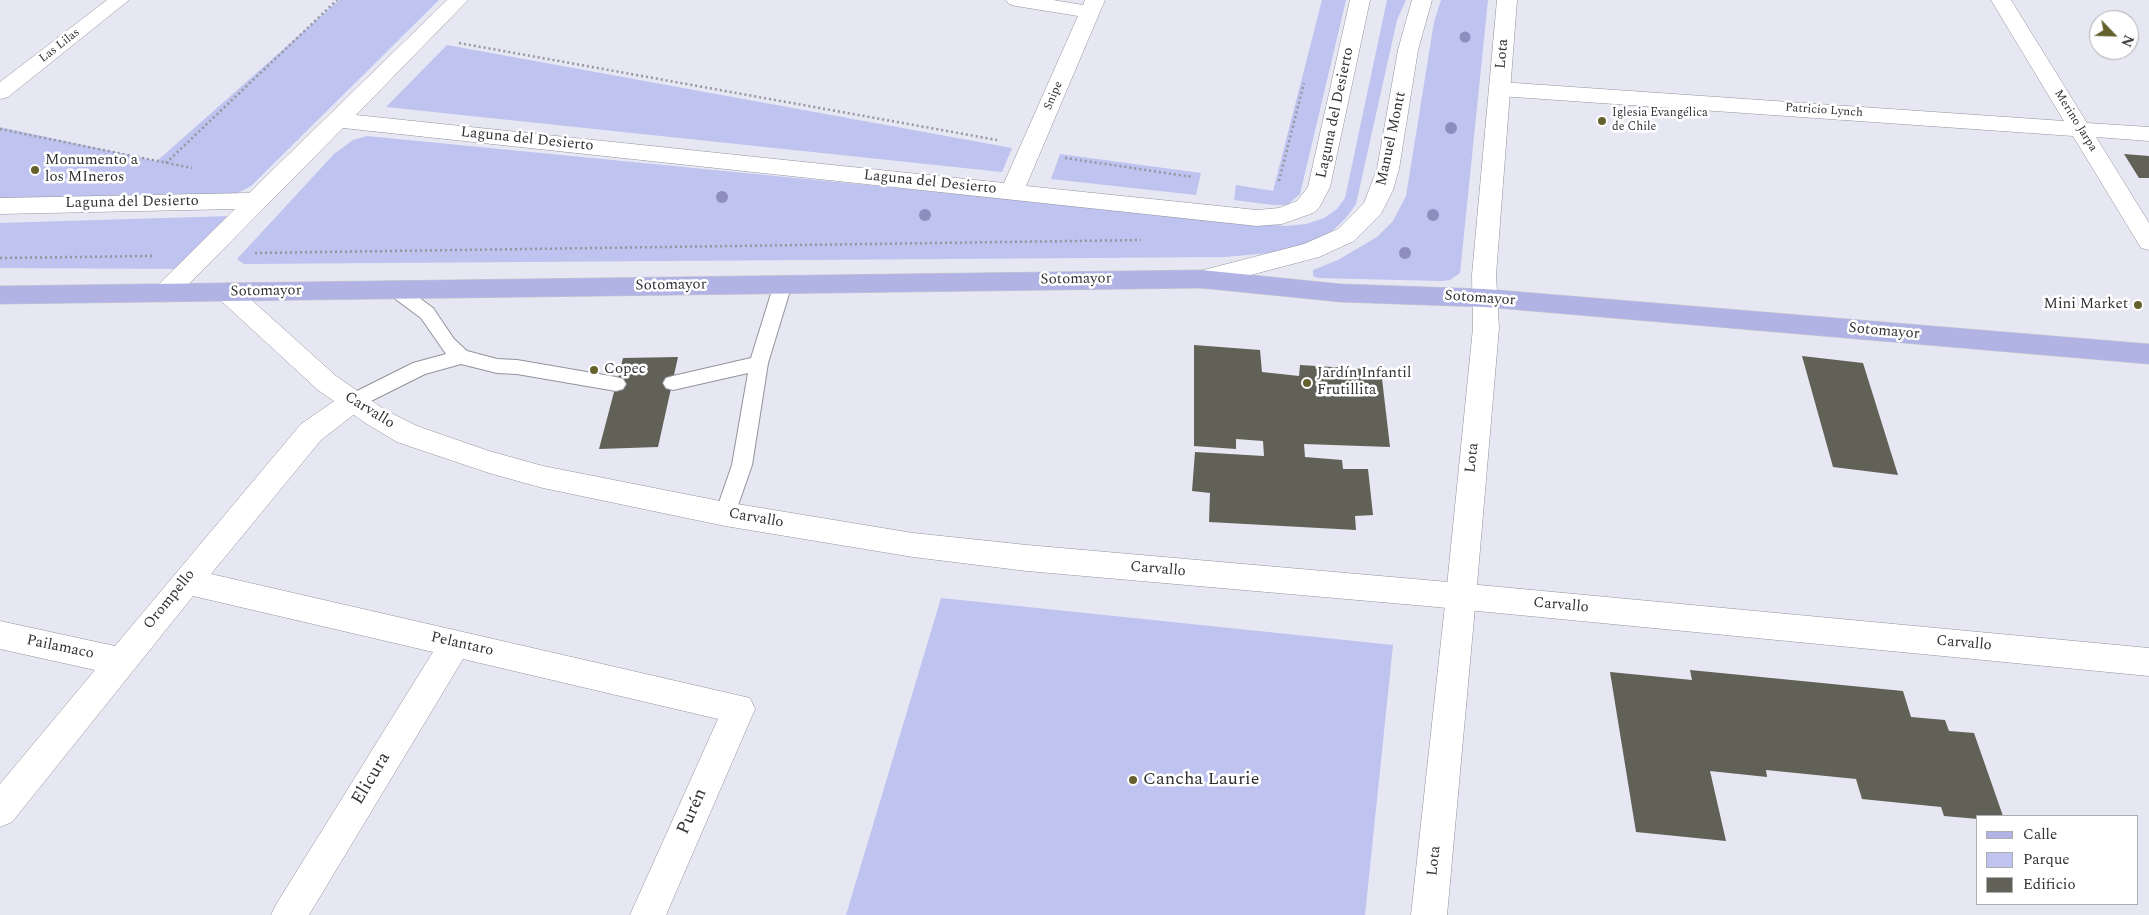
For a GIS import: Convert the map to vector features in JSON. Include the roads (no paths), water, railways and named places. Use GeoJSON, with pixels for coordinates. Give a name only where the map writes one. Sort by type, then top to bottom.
{"type":"FeatureCollection","features":[{"type":"Feature","properties":{"kind":"main road","name":"Sotomayor"},"geometry":{"type":"LineString","coordinates":[[0,295],[1202,279],[1341,293],[1485,298],[2149,354]]}},
{"type":"Feature","properties":{"kind":"street","name":"Las Lilas"},"geometry":{"type":"LineString","coordinates":[[0,92],[119,0]]}},
{"type":"Feature","properties":{"kind":"street"},"geometry":{"type":"LineString","coordinates":[[165,293],[458,0]]}},
{"type":"Feature","properties":{"kind":"street"},"geometry":{"type":"LineString","coordinates":[[1016,0],[1093,6]]}},
{"type":"Feature","properties":{"kind":"street","name":"Laguna del Desierto"},"geometry":{"type":"LineString","coordinates":[[338,120],[1257,218],[1282,216],[1298,211],[1311,202],[1323,175],[1360,0]]}},
{"type":"Feature","properties":{"kind":"street","name":"Manuel Montt"},"geometry":{"type":"LineString","coordinates":[[1202,279],[1311,251],[1346,235],[1373,208],[1382,190],[1388,169],[1408,50],[1422,0]]}},
{"type":"Feature","properties":{"kind":"street","name":"Lota"},"geometry":{"type":"LineString","coordinates":[[1430,915],[1486,328],[1484,275],[1507,0]]}},
{"type":"Feature","properties":{"kind":"street","name":"Merino Jarpa"},"geometry":{"type":"LineString","coordinates":[[2001,0],[2149,242]]}},
{"type":"Feature","properties":{"kind":"street","name":"Snipe"},"geometry":{"type":"LineString","coordinates":[[1012,191],[1093,6]]}},
{"type":"Feature","properties":{"kind":"street","name":"Patricio Lynch"},"geometry":{"type":"LineString","coordinates":[[1500,89],[2149,134]]}},
{"type":"Feature","properties":{"kind":"street","name":"Laguna del Desierto"},"geometry":{"type":"LineString","coordinates":[[0,206],[253,201],[262,196]]}},
{"type":"Feature","properties":{"kind":"street","name":"Carvallo"},"geometry":{"type":"LineString","coordinates":[[227,292],[326,384],[352,402],[407,434],[489,462],[543,477],[725,514],[913,545],[1027,558],[1461,596],[2149,662]]}},
{"type":"Feature","properties":{"kind":"street","name":"Orompello"},"geometry":{"type":"LineString","coordinates":[[0,810],[186,580],[311,432],[352,402]]}},
{"type":"Feature","properties":{"kind":"street","name":"Pelantaro"},"geometry":{"type":"LineString","coordinates":[[186,580],[739,709]]}},
{"type":"Feature","properties":{"kind":"street","name":"Pailamaco"},"geometry":{"type":"LineString","coordinates":[[0,635],[120,661]]}},
{"type":"Feature","properties":{"kind":"street","name":"Elicura"},"geometry":{"type":"LineString","coordinates":[[289,915],[456,643]]}},
{"type":"Feature","properties":{"kind":"street","name":"Purén"},"geometry":{"type":"LineString","coordinates":[[648,915],[739,709]]}},
{"type":"Feature","properties":{"kind":"lane"},"geometry":{"type":"LineString","coordinates":[[725,514],[742,465],[760,363],[783,284]]}},
{"type":"Feature","properties":{"kind":"lane"},"geometry":{"type":"LineString","coordinates":[[396,290],[427,313],[447,344],[460,357]]}},
{"type":"Feature","properties":{"kind":"lane"},"geometry":{"type":"LineString","coordinates":[[352,402],[420,368],[460,357],[497,366],[517,367],[616,384]]}},
{"type":"Feature","properties":{"kind":"lane"},"geometry":{"type":"LineString","coordinates":[[673,383],[760,363]]}},
{"type":"Feature","properties":{"kind":"place","name":"Iglesia Evangélica de Chile"},"geometry":{"type":"Point","coordinates":[1602,121]}},
{"type":"Feature","properties":{"kind":"place","name":"Monumento a los MIneros"},"geometry":{"type":"Point","coordinates":[35,170]}},
{"type":"Feature","properties":{"kind":"place","name":"Mini Market"},"geometry":{"type":"Point","coordinates":[2138,305]}},
{"type":"Feature","properties":{"kind":"place","name":"Copec"},"geometry":{"type":"Point","coordinates":[594,370]}},
{"type":"Feature","properties":{"kind":"place","name":"Jardín Infantil Frutillita"},"geometry":{"type":"Point","coordinates":[1307,383]}},
{"type":"Feature","properties":{"kind":"place","name":"Cancha Laurie"},"geometry":{"type":"Point","coordinates":[1133,780]}}]}
